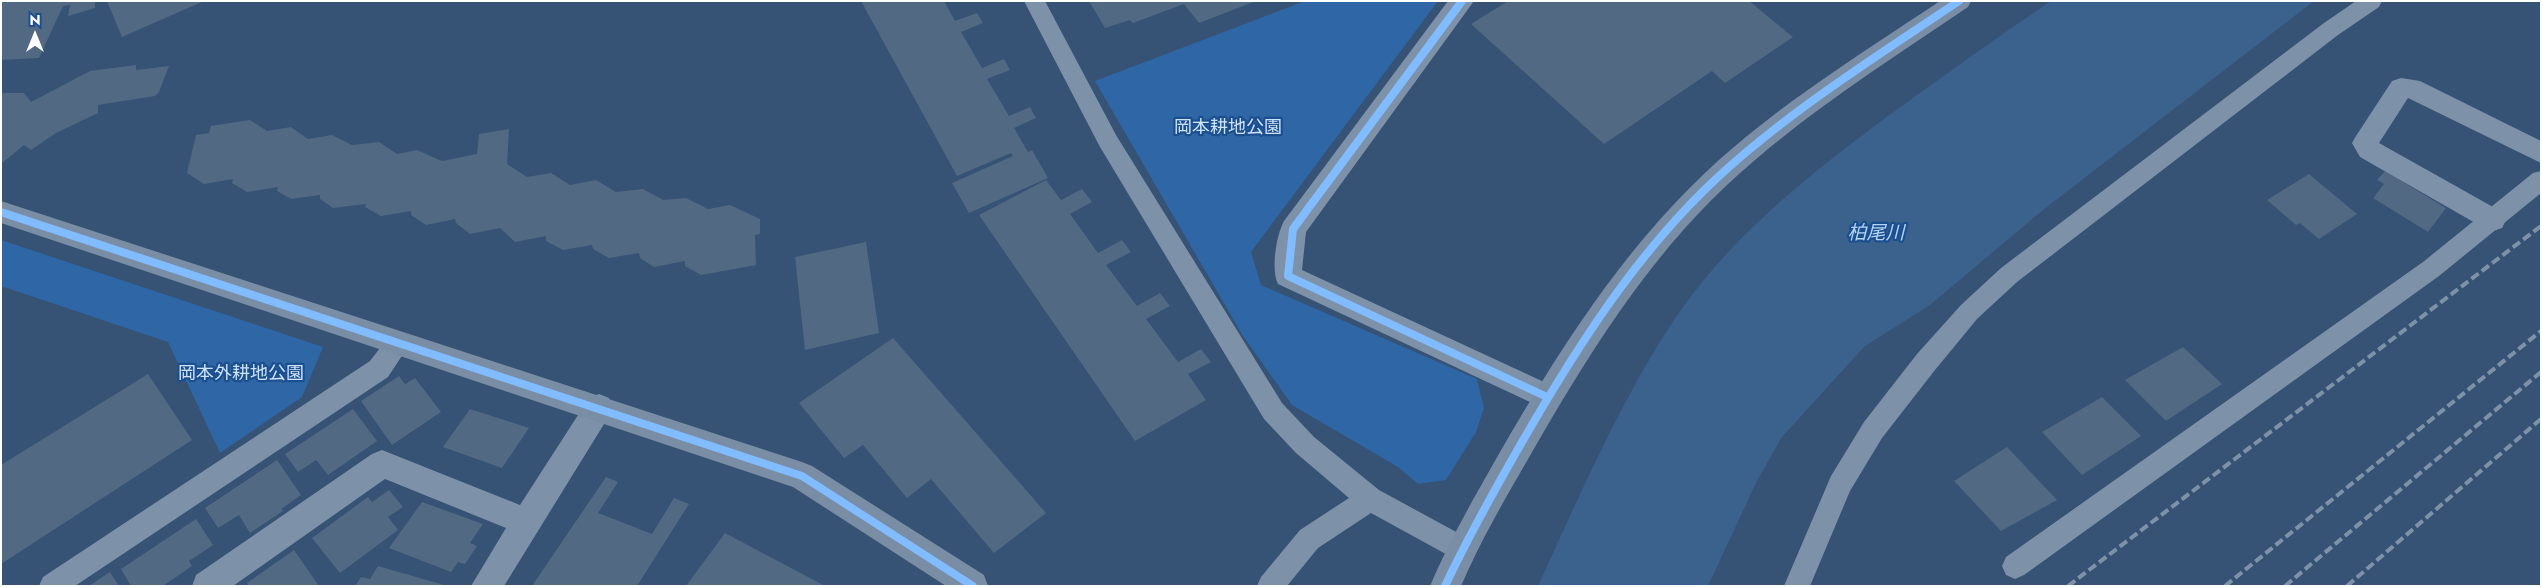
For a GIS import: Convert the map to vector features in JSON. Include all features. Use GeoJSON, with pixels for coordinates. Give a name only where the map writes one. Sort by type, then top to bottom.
{"type":"FeatureCollection","features":[{"type":"Feature","properties":{"kind":"street"},"geometry":{"type":"LineString","coordinates":[[1462,1],[1293,229],[1288,276],[1547,397]]}},
{"type":"Feature","properties":{"kind":"street"},"geometry":{"type":"LineString","coordinates":[[1445,586],[1462,549],[1547,397],[1591,327],[1650,249],[1713,182],[1848,74],[1959,1]]}},
{"type":"Feature","properties":{"kind":"street"},"geometry":{"type":"LineString","coordinates":[[2493,220],[2370,150],[2365,142],[2401,88],[2411,88],[2541,153]]}},
{"type":"Feature","properties":{"kind":"street"},"geometry":{"type":"LineString","coordinates":[[1,212],[599,407],[802,476],[973,586]]}},
{"type":"Feature","properties":{"kind":"street"},"geometry":{"type":"LineString","coordinates":[[486,586],[599,407]]}},
{"type":"Feature","properties":{"kind":"street"},"geometry":{"type":"LineString","coordinates":[[208,586],[382,464],[527,522]]}},
{"type":"Feature","properties":{"kind":"lane"},"geometry":{"type":"LineString","coordinates":[[1034,1],[1113,149],[1273,411],[1305,445],[1370,499],[1462,549]]}},
{"type":"Feature","properties":{"kind":"lane"},"geometry":{"type":"LineString","coordinates":[[1797,586],[1840,484],[1873,430],[1926,362],[1970,312],[2009,275],[2331,29],[2372,1]]}},
{"type":"Feature","properties":{"kind":"lane"},"geometry":{"type":"LineString","coordinates":[[2015,566],[2431,269],[2541,180]]}},
{"type":"Feature","properties":{"kind":"lane"},"geometry":{"type":"LineString","coordinates":[[52,586],[379,369],[399,342]]}},
{"type":"Feature","properties":{"kind":"lane"},"geometry":{"type":"LineString","coordinates":[[1270,586],[1310,539],[1370,499]]}},
{"type":"Feature","properties":{"kind":"green space","name":"岡本耕地公園"},"geometry":{"type":"Polygon","coordinates":[[[1305,1],[1438,1],[1251,252],[1261,285],[1477,379],[1484,408],[1476,432],[1446,480],[1418,484],[1398,467],[1292,405],[1243,336],[1095,81],[1305,1]]]}},
{"type":"Feature","properties":{"kind":"green space","name":"岡本外耕地公園"},"geometry":{"type":"Polygon","coordinates":[[[1,240],[323,347],[302,397],[220,453],[168,342],[1,286],[1,240]]]}},
{"type":"Feature","properties":{"kind":"water","name":"柏尾川"},"geometry":{"type":"Polygon","coordinates":[[[2051,1],[2314,1],[2043,210],[1930,305],[1865,346],[1782,437],[1756,483],[1708,586],[1538,586],[1584,486],[1633,389],[1670,326],[1716,265],[1770,211],[1828,162],[1908,101],[2051,1]]]}},
{"type":"Feature","properties":{"kind":"building"},"geometry":{"type":"Polygon","coordinates":[[[95,1],[95,8],[68,16],[70,5],[63,6],[39,58],[1,60],[1,2],[95,1]]]}},
{"type":"Feature","properties":{"kind":"building"},"geometry":{"type":"Polygon","coordinates":[[[107,1],[204,1],[122,37],[107,1]]]}},
{"type":"Feature","properties":{"kind":"building"},"geometry":{"type":"Polygon","coordinates":[[[861,1],[944,1],[955,21],[977,13],[983,23],[961,32],[982,68],[1004,59],[1010,70],[987,79],[1009,116],[1030,107],[1036,118],[1014,128],[1028,152],[1032,150],[1048,178],[969,213],[952,183],[1013,156],[1011,153],[957,176],[861,1]]]}},
{"type":"Feature","properties":{"kind":"building"},"geometry":{"type":"Polygon","coordinates":[[[1089,1],[1256,1],[1199,23],[1184,4],[1133,23],[1130,20],[1105,28],[1089,1]]]}},
{"type":"Feature","properties":{"kind":"building"},"geometry":{"type":"Polygon","coordinates":[[[1508,1],[1749,1],[1793,37],[1725,83],[1712,71],[1604,144],[1471,24],[1508,1]]]}},
{"type":"Feature","properties":{"kind":"building"},"geometry":{"type":"Polygon","coordinates":[[[136,65],[136,70],[169,66],[159,92],[155,96],[98,105],[98,113],[56,133],[31,150],[24,145],[1,164],[1,93],[24,93],[31,102],[90,71],[136,65]]]}},
{"type":"Feature","properties":{"kind":"building"},"geometry":{"type":"Polygon","coordinates":[[[250,120],[267,131],[291,127],[308,139],[332,135],[352,145],[379,142],[397,154],[417,150],[442,161],[477,154],[479,134],[509,129],[507,164],[527,177],[551,173],[570,185],[596,180],[616,192],[643,189],[663,200],[686,198],[708,209],[730,205],[760,219],[760,234],[755,235],[756,265],[701,275],[685,266],[685,261],[654,267],[640,258],[639,253],[609,258],[593,249],[592,245],[563,250],[546,241],[546,236],[515,242],[500,228],[470,234],[456,223],[455,219],[426,225],[411,215],[411,211],[381,216],[365,207],[366,204],[333,208],[320,199],[320,195],[291,199],[277,191],[278,187],[247,192],[232,183],[233,179],[204,184],[187,173],[196,135],[209,133],[211,126],[250,120]]]}},
{"type":"Feature","properties":{"kind":"building"},"geometry":{"type":"Polygon","coordinates":[[[2385,171],[2446,208],[2428,232],[2373,198],[2384,184],[2377,180],[2385,171]]]}},
{"type":"Feature","properties":{"kind":"building"},"geometry":{"type":"Polygon","coordinates":[[[2309,174],[2357,214],[2319,239],[2300,223],[2296,225],[2267,200],[2309,174]]]}},
{"type":"Feature","properties":{"kind":"building"},"geometry":{"type":"Polygon","coordinates":[[[1046,180],[1061,200],[1082,189],[1092,202],[1070,214],[1098,253],[1122,240],[1131,252],[1106,265],[1137,306],[1160,293],[1170,306],[1146,319],[1178,362],[1201,349],[1211,362],[1188,374],[1206,400],[1135,441],[979,215],[1046,180]]]}},
{"type":"Feature","properties":{"kind":"building"},"geometry":{"type":"Polygon","coordinates":[[[866,242],[879,333],[805,350],[795,257],[866,242]]]}},
{"type":"Feature","properties":{"kind":"building"},"geometry":{"type":"Polygon","coordinates":[[[893,338],[1046,513],[994,553],[931,479],[907,498],[863,445],[844,458],[799,403],[893,338]]]}},
{"type":"Feature","properties":{"kind":"building"},"geometry":{"type":"Polygon","coordinates":[[[2183,347],[2222,384],[2166,421],[2125,380],[2183,347]]]}},
{"type":"Feature","properties":{"kind":"building"},"geometry":{"type":"Polygon","coordinates":[[[148,374],[192,440],[1,564],[1,465],[148,374]]]}},
{"type":"Feature","properties":{"kind":"building"},"geometry":{"type":"Polygon","coordinates":[[[399,376],[405,384],[415,378],[441,412],[392,445],[361,401],[399,376]]]}},
{"type":"Feature","properties":{"kind":"building"},"geometry":{"type":"Polygon","coordinates":[[[2102,397],[2141,436],[2082,475],[2042,432],[2102,397]]]}},
{"type":"Feature","properties":{"kind":"building"},"geometry":{"type":"Polygon","coordinates":[[[353,409],[377,441],[328,475],[316,460],[298,472],[285,454],[353,409]]]}},
{"type":"Feature","properties":{"kind":"building"},"geometry":{"type":"Polygon","coordinates":[[[470,409],[529,428],[502,468],[443,447],[470,409]]]}},
{"type":"Feature","properties":{"kind":"building"},"geometry":{"type":"Polygon","coordinates":[[[2007,447],[2057,500],[2001,531],[1954,481],[2007,447]]]}},
{"type":"Feature","properties":{"kind":"building"},"geometry":{"type":"Polygon","coordinates":[[[277,460],[301,495],[281,509],[283,511],[250,533],[239,515],[218,528],[205,508],[277,460]]]}},
{"type":"Feature","properties":{"kind":"building"},"geometry":{"type":"Polygon","coordinates":[[[606,477],[618,482],[598,513],[652,534],[674,498],[689,504],[637,586],[532,586],[606,477]]]}},
{"type":"Feature","properties":{"kind":"building"},"geometry":{"type":"Polygon","coordinates":[[[389,490],[403,507],[388,517],[398,530],[340,573],[312,538],[368,497],[372,502],[389,490]]]}},
{"type":"Feature","properties":{"kind":"building"},"geometry":{"type":"Polygon","coordinates":[[[422,502],[483,524],[470,543],[477,546],[465,564],[458,562],[451,572],[389,548],[422,502]]]}},
{"type":"Feature","properties":{"kind":"building"},"geometry":{"type":"Polygon","coordinates":[[[196,519],[213,545],[189,561],[192,566],[163,586],[131,586],[121,569],[196,519]]]}},
{"type":"Feature","properties":{"kind":"building"},"geometry":{"type":"Polygon","coordinates":[[[725,533],[825,586],[686,586],[725,533]]]}},
{"type":"Feature","properties":{"kind":"building"},"geometry":{"type":"Polygon","coordinates":[[[294,550],[319,586],[249,586],[247,583],[294,550]]]}},
{"type":"Feature","properties":{"kind":"building"},"geometry":{"type":"Polygon","coordinates":[[[378,566],[444,586],[355,586],[361,577],[370,579],[378,566]]]}},
{"type":"Feature","properties":{"kind":"building"},"geometry":{"type":"Polygon","coordinates":[[[110,572],[119,586],[89,586],[110,572]]]}},
{"type":"Feature","properties":{"kind":"railway"},"geometry":{"type":"LineString","coordinates":[[2068,586],[2541,226]]}},
{"type":"Feature","properties":{"kind":"railway"},"geometry":{"type":"LineString","coordinates":[[2225,586],[2541,331]]}},
{"type":"Feature","properties":{"kind":"railway"},"geometry":{"type":"LineString","coordinates":[[2285,586],[2541,372]]}},
{"type":"Feature","properties":{"kind":"railway"},"geometry":{"type":"LineString","coordinates":[[2347,586],[2541,419]]}},
{"type":"Feature","properties":{"kind":"cycle path"},"geometry":{"type":"LineString","coordinates":[[1462,1],[1293,229],[1288,276],[1547,397]]}},
{"type":"Feature","properties":{"kind":"cycle path"},"geometry":{"type":"LineString","coordinates":[[1445,586],[1478,520],[1557,383],[1603,312],[1654,245],[1682,213],[1729,168],[1782,125],[1832,88],[1959,1]]}},
{"type":"Feature","properties":{"kind":"cycle path"},"geometry":{"type":"LineString","coordinates":[[1,212],[802,476],[973,586]]}}]}
